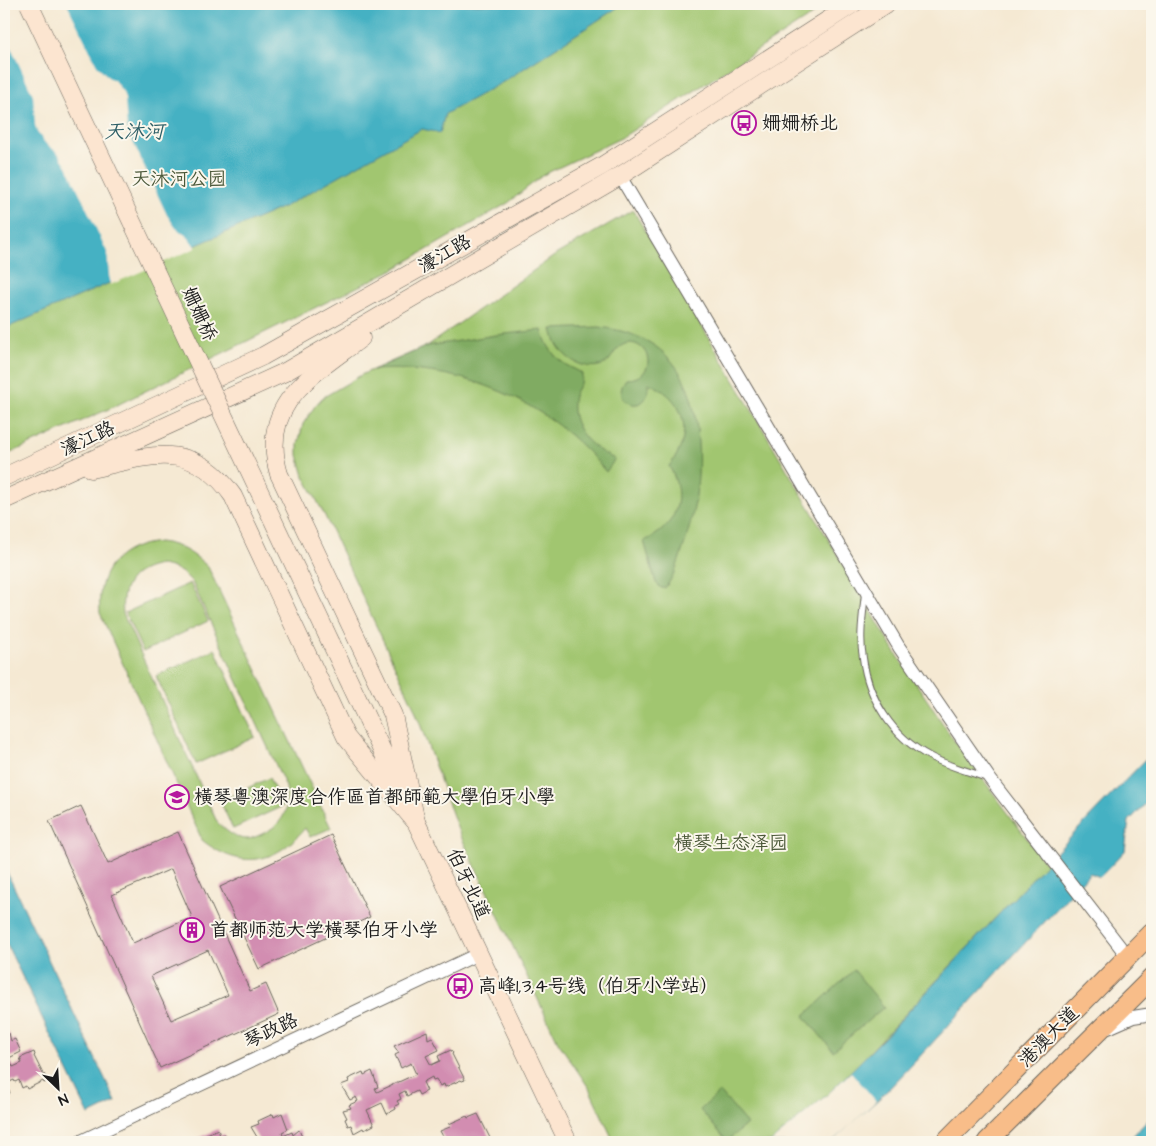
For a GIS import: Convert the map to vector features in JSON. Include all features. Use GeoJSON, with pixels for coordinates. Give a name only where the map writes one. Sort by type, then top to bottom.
{"type":"FeatureCollection","features":[{"type":"Feature","properties":{"kind":"main road","name":"姗姗桥"},"geometry":{"type":"LineString","coordinates":[[29,4],[331,643]]}},
{"type":"Feature","properties":{"kind":"main road","name":"濠江路"},"geometry":{"type":"LineString","coordinates":[[4,477],[263,356],[602,166],[853,4]]}},
{"type":"Feature","properties":{"kind":"main road","name":"濠江路"},"geometry":{"type":"LineString","coordinates":[[4,500],[285,372],[620,176],[886,4]]}},
{"type":"Feature","properties":{"kind":"main road"},"geometry":{"type":"LineString","coordinates":[[416,822],[393,715],[279,474],[274,450],[276,425],[286,402],[293,392],[418,294]]}},
{"type":"Feature","properties":{"kind":"main road"},"geometry":{"type":"LineString","coordinates":[[54,478],[148,456],[161,455],[185,458],[197,462],[217,476],[233,496],[346,737],[416,822]]}},
{"type":"Feature","properties":{"kind":"main road","name":"伯牙北道"},"geometry":{"type":"LineString","coordinates":[[331,643],[568,1142]]}},
{"type":"Feature","properties":{"kind":"main road","name":"港澳大道"},"geometry":{"type":"LineString","coordinates":[[945,1142],[1152,932]]}},
{"type":"Feature","properties":{"kind":"main road","name":"港澳大道"},"geometry":{"type":"LineString","coordinates":[[987,1142],[1152,978]]}},
{"type":"Feature","properties":{"kind":"street"},"geometry":{"type":"LineString","coordinates":[[620,176],[899,647],[990,779],[1128,957]]}},
{"type":"Feature","properties":{"kind":"street","name":"琴政路"},"geometry":{"type":"LineString","coordinates":[[80,1142],[478,954]]}},
{"type":"Feature","properties":{"kind":"street"},"geometry":{"type":"LineString","coordinates":[[1098,1033],[1133,1017],[1152,1014]]}},
{"type":"Feature","properties":{"kind":"lane"},"geometry":{"type":"LineString","coordinates":[[865,589],[861,640],[862,657],[866,674],[879,707],[900,735],[928,756],[944,764],[990,779]]}},
{"type":"Feature","properties":{"kind":"green space","name":"天沐河公园"},"geometry":{"type":"Polygon","coordinates":[[[4,4],[829,4],[621,138],[543,175],[508,203],[394,269],[111,408],[4,456],[4,4]]]}},
{"type":"Feature","properties":{"kind":"green space","name":"横琴生态泽园"},"geometry":{"type":"Polygon","coordinates":[[[633,210],[894,650],[953,739],[1046,864],[851,1072],[827,1095],[771,1142],[614,1142],[589,1088],[558,1042],[458,830],[414,707],[325,516],[304,476],[298,455],[298,444],[303,424],[322,398],[363,374],[427,346],[557,254],[633,210]]]}},
{"type":"Feature","properties":{"kind":"green space"},"geometry":{"type":"Polygon","coordinates":[[[599,327],[643,339],[660,349],[683,378],[691,397],[698,441],[699,464],[696,498],[682,553],[676,569],[665,588],[661,588],[656,583],[644,541],[664,528],[676,510],[678,500],[677,489],[669,466],[682,442],[684,430],[682,418],[671,398],[648,383],[644,401],[638,404],[631,404],[622,396],[622,388],[626,379],[641,375],[646,370],[647,357],[639,346],[630,343],[626,344],[619,348],[606,363],[600,366],[582,365],[570,359],[559,348],[552,329],[599,327]]]}},
{"type":"Feature","properties":{"kind":"green space"},"geometry":{"type":"Polygon","coordinates":[[[542,330],[548,346],[555,355],[563,363],[582,374],[574,396],[574,417],[583,435],[597,449],[615,459],[606,472],[583,447],[558,425],[531,407],[502,392],[471,381],[439,373],[407,370],[373,370],[427,346],[542,330]]]}},
{"type":"Feature","properties":{"kind":"green space"},"geometry":{"type":"Polygon","coordinates":[[[159,542],[179,547],[197,557],[208,567],[331,828],[310,837],[305,828],[281,850],[269,856],[256,859],[229,856],[202,840],[100,613],[100,598],[106,573],[121,555],[145,544],[159,542]],[[161,565],[142,570],[130,580],[124,595],[123,614],[217,822],[234,836],[243,839],[253,838],[269,830],[280,821],[286,810],[286,787],[192,582],[178,570],[161,565]]]}},
{"type":"Feature","properties":{"kind":"green space"},"geometry":{"type":"Polygon","coordinates":[[[190,583],[208,621],[143,652],[125,613],[190,583]]]}},
{"type":"Feature","properties":{"kind":"green space"},"geometry":{"type":"Polygon","coordinates":[[[215,649],[255,737],[196,764],[156,676],[215,649]]]}},
{"type":"Feature","properties":{"kind":"green space"},"geometry":{"type":"Polygon","coordinates":[[[269,778],[283,806],[233,829],[220,801],[269,778]]]}},
{"type":"Feature","properties":{"kind":"green space"},"geometry":{"type":"Polygon","coordinates":[[[854,970],[884,1007],[833,1051],[804,1016],[854,970]]]}},
{"type":"Feature","properties":{"kind":"green space"},"geometry":{"type":"Polygon","coordinates":[[[720,1092],[747,1124],[727,1141],[700,1110],[720,1092]]]}},
{"type":"Feature","properties":{"kind":"water","name":"天沐河"},"geometry":{"type":"Polygon","coordinates":[[[4,4],[623,4],[503,82],[445,114],[440,133],[422,129],[284,207],[4,329],[4,4]]]}},
{"type":"Feature","properties":{"kind":"water"},"geometry":{"type":"Polygon","coordinates":[[[1152,753],[1152,797],[1129,821],[1125,851],[1100,877],[1090,873],[910,1067],[882,1096],[831,1142],[771,1142],[827,1095],[882,1040],[1081,826],[1152,753]]]}},
{"type":"Feature","properties":{"kind":"water"},"geometry":{"type":"Polygon","coordinates":[[[4,866],[116,1102],[89,1115],[4,939],[4,866]]]}},
{"type":"Feature","properties":{"kind":"water"},"geometry":{"type":"Polygon","coordinates":[[[1152,1116],[1152,1142],[1127,1142],[1152,1116]]]}},
{"type":"Feature","properties":{"kind":"pier"},"geometry":{"type":"Polygon","coordinates":[[[4,4],[67,4],[97,65],[108,77],[114,80],[123,92],[127,129],[167,215],[176,228],[188,237],[196,248],[110,285],[107,252],[67,166],[58,153],[46,144],[37,132],[33,95],[4,32],[4,4]]]}},
{"type":"Feature","properties":{"kind":"pier"},"geometry":{"type":"Polygon","coordinates":[[[851,1072],[876,1101],[852,1124],[831,1142],[771,1142],[827,1095],[851,1072]]]}},
{"type":"Feature","properties":{"kind":"building","name":"首都师范大学横琴伯牙小学"},"geometry":{"type":"Polygon","coordinates":[[[81,806],[108,864],[178,832],[250,991],[266,984],[279,1014],[160,1068],[49,821],[81,806]],[[171,869],[112,895],[133,943],[192,917],[171,869]],[[208,950],[151,976],[171,1020],[228,995],[208,950]]]}},
{"type":"Feature","properties":{"kind":"building"},"geometry":{"type":"Polygon","coordinates":[[[331,835],[370,917],[259,969],[220,887],[331,835]]]}},
{"type":"Feature","properties":{"kind":"building"},"geometry":{"type":"Polygon","coordinates":[[[427,1031],[428,1039],[432,1037],[439,1050],[426,1056],[431,1065],[440,1061],[438,1056],[451,1050],[465,1080],[445,1087],[444,1084],[440,1086],[436,1079],[433,1080],[432,1077],[423,1082],[427,1091],[419,1095],[417,1091],[407,1096],[405,1091],[399,1094],[401,1099],[397,1101],[399,1104],[395,1106],[396,1109],[387,1114],[382,1103],[367,1110],[374,1125],[354,1133],[351,1125],[348,1126],[343,1110],[351,1108],[349,1105],[358,1101],[356,1097],[350,1100],[341,1085],[349,1082],[348,1079],[363,1072],[364,1075],[372,1071],[378,1087],[375,1088],[377,1092],[416,1074],[411,1063],[401,1068],[395,1055],[399,1053],[394,1046],[427,1031]]]}},
{"type":"Feature","properties":{"kind":"building"},"geometry":{"type":"Polygon","coordinates":[[[9,1033],[11,1041],[15,1039],[21,1052],[9,1058],[13,1067],[22,1063],[20,1058],[34,1052],[34,1056],[48,1081],[44,1083],[43,1081],[27,1089],[26,1086],[22,1088],[19,1080],[15,1082],[14,1080],[5,1084],[10,1093],[4,1096],[4,1036],[9,1033]]]}},
{"type":"Feature","properties":{"kind":"building"},"geometry":{"type":"Polygon","coordinates":[[[282,1113],[288,1129],[282,1132],[283,1136],[292,1132],[293,1135],[299,1130],[303,1139],[306,1138],[308,1142],[260,1142],[251,1127],[259,1124],[258,1121],[273,1114],[274,1117],[282,1113]]]}},
{"type":"Feature","properties":{"kind":"building"},"geometry":{"type":"Polygon","coordinates":[[[478,1114],[492,1142],[446,1142],[440,1131],[450,1127],[449,1124],[467,1116],[468,1118],[478,1114]]]}},
{"type":"Feature","properties":{"kind":"building"},"geometry":{"type":"Polygon","coordinates":[[[218,1129],[220,1136],[224,1134],[228,1142],[189,1142],[218,1129]]]}},
{"type":"Feature","properties":{"kind":"place","name":"姗姗桥北"},"geometry":{"type":"Point","coordinates":[744,123]}},
{"type":"Feature","properties":{"kind":"place","name":"橫琴粵澳深度合作區首都師範大學伯牙小學"},"geometry":{"type":"Point","coordinates":[177,797]}},
{"type":"Feature","properties":{"kind":"place","name":"首都师范大学横琴伯牙小学"},"geometry":{"type":"Point","coordinates":[192,930]}},
{"type":"Feature","properties":{"kind":"place","name":"高峰1,3,4号线（伯牙小学站）"},"geometry":{"type":"Point","coordinates":[460,986]}}]}
